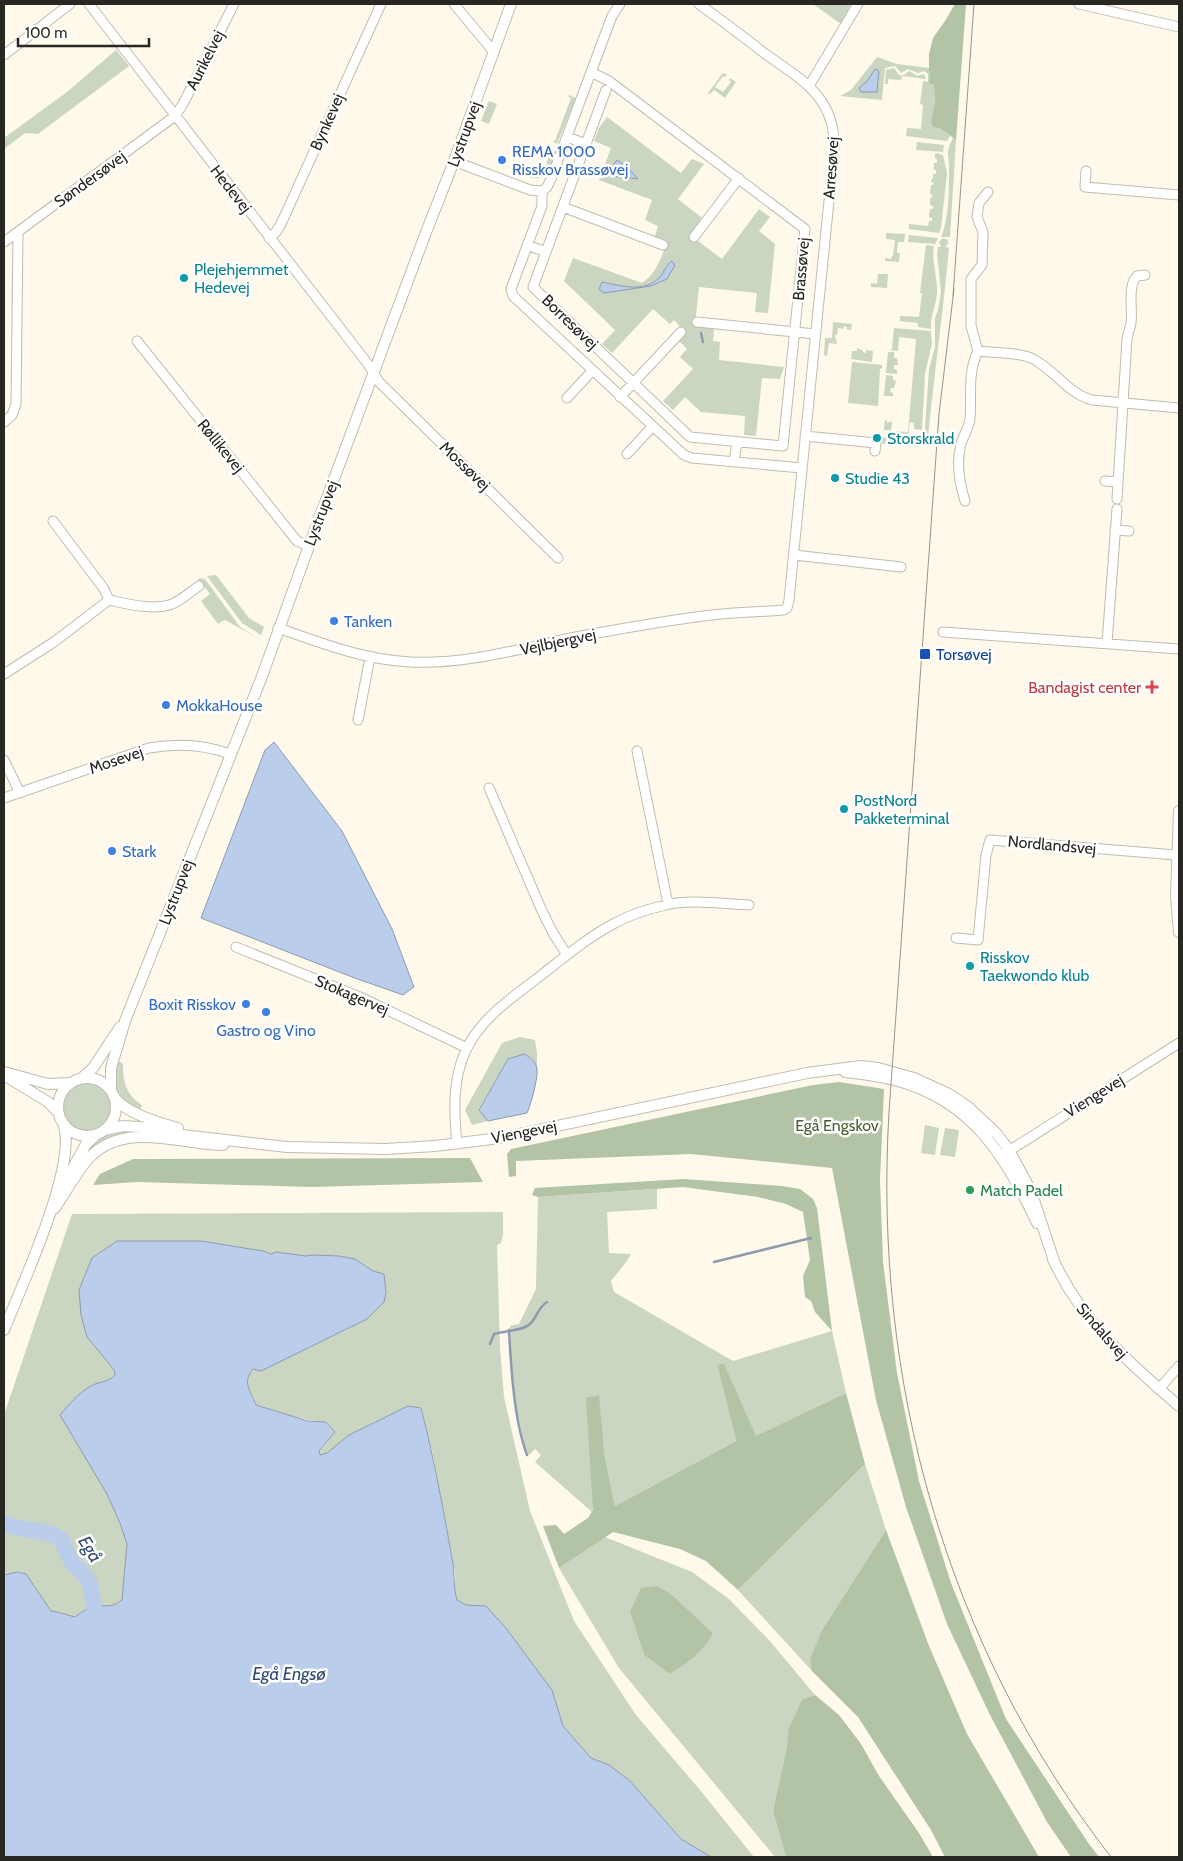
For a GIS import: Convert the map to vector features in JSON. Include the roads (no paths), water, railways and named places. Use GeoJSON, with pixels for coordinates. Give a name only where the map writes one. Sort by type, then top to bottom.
{"type":"FeatureCollection","features":[{"type":"Feature","properties":{"kind":"street"},"geometry":{"type":"LineString","coordinates":[[4,55],[70,4]]}},
{"type":"Feature","properties":{"kind":"street","name":"Hedevej"},"geometry":{"type":"LineString","coordinates":[[89,4],[373,374]]}},
{"type":"Feature","properties":{"kind":"street","name":"Aurikelvej"},"geometry":{"type":"LineString","coordinates":[[175,116],[234,4]]}},
{"type":"Feature","properties":{"kind":"street","name":"Bynkevej"},"geometry":{"type":"LineString","coordinates":[[269,238],[281,224],[381,4]]}},
{"type":"Feature","properties":{"kind":"street"},"geometry":{"type":"LineString","coordinates":[[454,4],[494,52]]}},
{"type":"Feature","properties":{"kind":"street","name":"Lystrupvej"},"geometry":{"type":"LineString","coordinates":[[113,1094],[112,1068],[125,1021],[261,679],[278,628],[454,161],[511,4]]}},
{"type":"Feature","properties":{"kind":"street"},"geometry":{"type":"LineString","coordinates":[[454,161],[530,190],[542,191],[550,181],[614,12],[620,4]]}},
{"type":"Feature","properties":{"kind":"street","name":"Arresøvej"},"geometry":{"type":"LineString","coordinates":[[699,4],[809,86],[820,99],[831,118],[834,143],[794,555]]}},
{"type":"Feature","properties":{"kind":"street"},"geometry":{"type":"LineString","coordinates":[[809,86],[858,4]]}},
{"type":"Feature","properties":{"kind":"street"},"geometry":{"type":"LineString","coordinates":[[1080,4],[1179,27]]}},
{"type":"Feature","properties":{"kind":"street","name":"Brassøvej"},"geometry":{"type":"LineString","coordinates":[[591,72],[609,81],[805,229],[795,332]]}},
{"type":"Feature","properties":{"kind":"street"},"geometry":{"type":"LineString","coordinates":[[606,90],[563,207],[663,245]]}},
{"type":"Feature","properties":{"kind":"street","name":"Søndersøvej"},"geometry":{"type":"LineString","coordinates":[[4,242],[175,116]]}},
{"type":"Feature","properties":{"kind":"street"},"geometry":{"type":"LineString","coordinates":[[567,137],[586,144]]}},
{"type":"Feature","properties":{"kind":"street"},"geometry":{"type":"LineString","coordinates":[[1086,171],[1085,187],[1179,195]]}},
{"type":"Feature","properties":{"kind":"street"},"geometry":{"type":"LineString","coordinates":[[694,237],[739,178]]}},
{"type":"Feature","properties":{"kind":"street","name":"Borresøvej"},"geometry":{"type":"LineString","coordinates":[[542,191],[542,206],[511,289],[512,295],[684,455],[802,468]]}},
{"type":"Feature","properties":{"kind":"street"},"geometry":{"type":"LineString","coordinates":[[965,501],[960,482],[960,446],[970,422],[971,375],[978,351],[971,326],[971,279],[982,265],[984,232],[978,217],[979,203],[988,192]]}},
{"type":"Feature","properties":{"kind":"street","name":"Borresøvej"},"geometry":{"type":"LineString","coordinates":[[563,207],[533,287],[690,437],[783,446],[795,332]]}},
{"type":"Feature","properties":{"kind":"street"},"geometry":{"type":"LineString","coordinates":[[4,422],[12,415],[16,404],[18,232]]}},
{"type":"Feature","properties":{"kind":"street"},"geometry":{"type":"LineString","coordinates":[[527,245],[546,252]]}},
{"type":"Feature","properties":{"kind":"street"},"geometry":{"type":"LineString","coordinates":[[1117,499],[1127,337],[1131,322],[1133,282],[1137,276],[1145,275]]}},
{"type":"Feature","properties":{"kind":"street"},"geometry":{"type":"LineString","coordinates":[[697,322],[816,334]]}},
{"type":"Feature","properties":{"kind":"street"},"geometry":{"type":"LineString","coordinates":[[620,397],[681,332]]}},
{"type":"Feature","properties":{"kind":"street","name":"Røllikevej"},"geometry":{"type":"LineString","coordinates":[[137,342],[297,541],[309,546]]}},
{"type":"Feature","properties":{"kind":"street"},"geometry":{"type":"LineString","coordinates":[[978,351],[1024,356],[1035,360],[1081,397],[1092,400],[1179,408]]}},
{"type":"Feature","properties":{"kind":"street","name":"Borresøvej"},"geometry":{"type":"LineString","coordinates":[[567,398],[592,371]]}},
{"type":"Feature","properties":{"kind":"street","name":"Mossøvej"},"geometry":{"type":"LineString","coordinates":[[373,374],[398,401],[558,558]]}},
{"type":"Feature","properties":{"kind":"street"},"geometry":{"type":"LineString","coordinates":[[627,454],[652,427]]}},
{"type":"Feature","properties":{"kind":"street"},"geometry":{"type":"LineString","coordinates":[[805,436],[876,443],[875,451]]}},
{"type":"Feature","properties":{"kind":"street"},"geometry":{"type":"LineString","coordinates":[[734,462],[736,442]]}},
{"type":"Feature","properties":{"kind":"street"},"geometry":{"type":"LineString","coordinates":[[1105,481],[1118,482]]}},
{"type":"Feature","properties":{"kind":"street"},"geometry":{"type":"LineString","coordinates":[[1107,644],[1117,510]]}},
{"type":"Feature","properties":{"kind":"street"},"geometry":{"type":"LineString","coordinates":[[53,521],[104,589],[109,600]]}},
{"type":"Feature","properties":{"kind":"street"},"geometry":{"type":"LineString","coordinates":[[1115,530],[1129,531]]}},
{"type":"Feature","properties":{"kind":"street"},"geometry":{"type":"LineString","coordinates":[[794,555],[901,567]]}},
{"type":"Feature","properties":{"kind":"street","name":"Vejlbjergvej"},"geometry":{"type":"LineString","coordinates":[[278,628],[325,645],[370,657],[408,662],[461,660],[666,621],[714,615],[784,610],[787,608],[790,600],[794,555]]}},
{"type":"Feature","properties":{"kind":"street"},"geometry":{"type":"LineString","coordinates":[[4,674],[54,642],[109,600],[161,607],[172,604],[198,586]]}},
{"type":"Feature","properties":{"kind":"street"},"geometry":{"type":"LineString","coordinates":[[943,632],[1179,649]]}},
{"type":"Feature","properties":{"kind":"street"},"geometry":{"type":"LineString","coordinates":[[358,720],[370,657]]}},
{"type":"Feature","properties":{"kind":"street","name":"Mosevej"},"geometry":{"type":"LineString","coordinates":[[4,798],[149,748],[169,744],[200,746],[230,754]]}},
{"type":"Feature","properties":{"kind":"street"},"geometry":{"type":"LineString","coordinates":[[637,751],[668,904]]}},
{"type":"Feature","properties":{"kind":"street"},"geometry":{"type":"LineString","coordinates":[[4,760],[20,792]]}},
{"type":"Feature","properties":{"kind":"street"},"geometry":{"type":"LineString","coordinates":[[489,788],[542,911],[567,955]]}},
{"type":"Feature","properties":{"kind":"street"},"geometry":{"type":"LineString","coordinates":[[1179,811],[1176,855],[1176,896],[1179,932]]}},
{"type":"Feature","properties":{"kind":"street","name":"Nordlandsvej"},"geometry":{"type":"LineString","coordinates":[[956,938],[978,940],[986,855],[990,840],[1176,855]]}},
{"type":"Feature","properties":{"kind":"street"},"geometry":{"type":"LineString","coordinates":[[457,1144],[455,1093],[458,1072],[466,1048],[491,1015],[509,999],[567,955],[615,923],[634,914],[668,904],[749,905]]}},
{"type":"Feature","properties":{"kind":"street","name":"Stokagervej"},"geometry":{"type":"LineString","coordinates":[[236,947],[360,997],[466,1048]]}},
{"type":"Feature","properties":{"kind":"street","name":"Lystrupvej"},"geometry":{"type":"LineString","coordinates":[[82,1078],[93,1068],[125,1021]]}},
{"type":"Feature","properties":{"kind":"street","name":"Viengevej"},"geometry":{"type":"LineString","coordinates":[[100,1132],[117,1126],[134,1126],[183,1135],[267,1145],[324,1148],[385,1149],[457,1144],[500,1138],[808,1073],[834,1070],[891,1079],[927,1092],[962,1113],[1005,1153],[1179,1043]]}},
{"type":"Feature","properties":{"kind":"street"},"geometry":{"type":"LineString","coordinates":[[4,1072],[48,1084],[70,1083],[82,1078],[98,1080],[106,1084],[113,1094],[116,1108],[114,1116],[100,1132],[89,1139],[55,1208]]}},
{"type":"Feature","properties":{"kind":"street"},"geometry":{"type":"LineString","coordinates":[[4,1076],[48,1102],[58,1112],[63,1123],[66,1138],[66,1153],[48,1220],[4,1330]]}},
{"type":"Feature","properties":{"kind":"street"},"geometry":{"type":"LineString","coordinates":[[58,1112],[60,1096],[70,1083]]}},
{"type":"Feature","properties":{"kind":"street","name":"Viengevej"},"geometry":{"type":"LineString","coordinates":[[113,1094],[125,1107],[150,1119],[210,1137]]}},
{"type":"Feature","properties":{"kind":"street"},"geometry":{"type":"LineString","coordinates":[[63,1123],[76,1134],[85,1136],[100,1132]]}},
{"type":"Feature","properties":{"kind":"street"},"geometry":{"type":"LineString","coordinates":[[48,1220],[89,1158],[104,1146],[123,1138],[143,1137],[209,1144],[267,1145]]}},
{"type":"Feature","properties":{"kind":"street","name":"Sindalsvej"},"geometry":{"type":"LineString","coordinates":[[1005,1153],[1031,1191],[1055,1264],[1073,1296],[1089,1319],[1126,1359],[1179,1406]]}},
{"type":"Feature","properties":{"kind":"street"},"geometry":{"type":"LineString","coordinates":[[1160,1389],[1179,1366]]}},
{"type":"Feature","properties":{"kind":"water"},"geometry":{"type":"Polygon","coordinates":[[[875,69],[879,71],[877,92],[861,92],[859,88],[868,80],[875,69]]]}},
{"type":"Feature","properties":{"kind":"water"},"geometry":{"type":"Polygon","coordinates":[[[617,160],[638,179],[611,176],[612,167],[617,160]]]}},
{"type":"Feature","properties":{"kind":"water"},"geometry":{"type":"Polygon","coordinates":[[[672,261],[675,265],[667,279],[651,286],[604,293],[599,289],[602,282],[632,287],[647,285],[660,277],[672,261]]]}},
{"type":"Feature","properties":{"kind":"water"},"geometry":{"type":"Polygon","coordinates":[[[274,742],[342,831],[392,929],[414,987],[403,995],[201,918],[265,750],[274,742]]]}},
{"type":"Feature","properties":{"kind":"water"},"geometry":{"type":"Polygon","coordinates":[[[524,1054],[532,1060],[537,1069],[534,1091],[527,1113],[488,1121],[479,1110],[508,1059],[524,1054]]]}},
{"type":"Feature","properties":{"kind":"water","name":"Egå Engsø"},"geometry":{"type":"Polygon","coordinates":[[[117,1241],[201,1241],[271,1254],[276,1252],[305,1256],[339,1256],[355,1259],[373,1271],[384,1274],[386,1293],[384,1302],[367,1319],[261,1371],[253,1369],[248,1378],[248,1387],[256,1405],[308,1421],[326,1422],[335,1432],[319,1451],[320,1455],[327,1453],[349,1435],[408,1406],[421,1408],[445,1520],[453,1563],[457,1600],[466,1605],[486,1606],[505,1627],[552,1690],[563,1726],[591,1758],[609,1765],[630,1781],[681,1839],[711,1857],[4,1857],[4,1575],[17,1572],[26,1574],[51,1611],[75,1617],[91,1608],[112,1605],[122,1600],[127,1544],[120,1523],[107,1494],[60,1415],[85,1390],[115,1375],[114,1370],[87,1337],[81,1315],[79,1290],[92,1258],[117,1241]]]}},
{"type":"Feature","properties":{"kind":"waterway"},"geometry":{"type":"LineString","coordinates":[[701,333],[703,342]]}},
{"type":"Feature","properties":{"kind":"waterway"},"geometry":{"type":"LineString","coordinates":[[714,1262],[811,1238]]}},
{"type":"Feature","properties":{"kind":"waterway"},"geometry":{"type":"LineString","coordinates":[[490,1344],[494,1334],[526,1327],[547,1302]]}},
{"type":"Feature","properties":{"kind":"waterway"},"geometry":{"type":"LineString","coordinates":[[509,1330],[516,1410],[527,1455]]}},
{"type":"Feature","properties":{"kind":"waterway","name":"Egå"},"geometry":{"type":"LineString","coordinates":[[4,1523],[18,1528],[47,1533],[61,1539],[72,1563],[90,1583],[94,1607]]}},
{"type":"Feature","properties":{"kind":"tram line"},"geometry":{"type":"LineString","coordinates":[[953,296],[974,4]]}},
{"type":"Feature","properties":{"kind":"tram line"},"geometry":{"type":"LineString","coordinates":[[954,289],[939,414],[889,1112],[887,1212],[894,1312],[908,1409],[932,1505],[964,1598],[1004,1688],[1053,1775],[1111,1857]]}},
{"type":"Feature","properties":{"kind":"place","name":"REMA 1000 Risskov Brassøvej"},"geometry":{"type":"Point","coordinates":[502,160]}},
{"type":"Feature","properties":{"kind":"place","name":"Plejehjemmet Hedevej"},"geometry":{"type":"Point","coordinates":[184,278]}},
{"type":"Feature","properties":{"kind":"place","name":"Storskrald"},"geometry":{"type":"Point","coordinates":[877,438]}},
{"type":"Feature","properties":{"kind":"place","name":"Studie 43"},"geometry":{"type":"Point","coordinates":[835,478]}},
{"type":"Feature","properties":{"kind":"place","name":"Tanken"},"geometry":{"type":"Point","coordinates":[334,621]}},
{"type":"Feature","properties":{"kind":"place","name":"Torsøvej"},"geometry":{"type":"Point","coordinates":[925,654]}},
{"type":"Feature","properties":{"kind":"place","name":"Bandagist center"},"geometry":{"type":"Point","coordinates":[1152,687]}},
{"type":"Feature","properties":{"kind":"place","name":"MokkaHouse"},"geometry":{"type":"Point","coordinates":[166,705]}},
{"type":"Feature","properties":{"kind":"place","name":"PostNord Pakketerminal"},"geometry":{"type":"Point","coordinates":[844,809]}},
{"type":"Feature","properties":{"kind":"place","name":"Stark"},"geometry":{"type":"Point","coordinates":[112,851]}},
{"type":"Feature","properties":{"kind":"place","name":"Risskov Taekwondo klub"},"geometry":{"type":"Point","coordinates":[970,966]}},
{"type":"Feature","properties":{"kind":"place","name":"Boxit Risskov"},"geometry":{"type":"Point","coordinates":[246,1004]}},
{"type":"Feature","properties":{"kind":"place","name":"Gastro og Vino"},"geometry":{"type":"Point","coordinates":[266,1012]}},
{"type":"Feature","properties":{"kind":"place","name":"Match Padel"},"geometry":{"type":"Point","coordinates":[970,1190]}},
{"type":"Feature","properties":{"kind":"park label","name":"Egå Engskov"},"geometry":{"type":"Point","coordinates":[837,1125]}}]}
